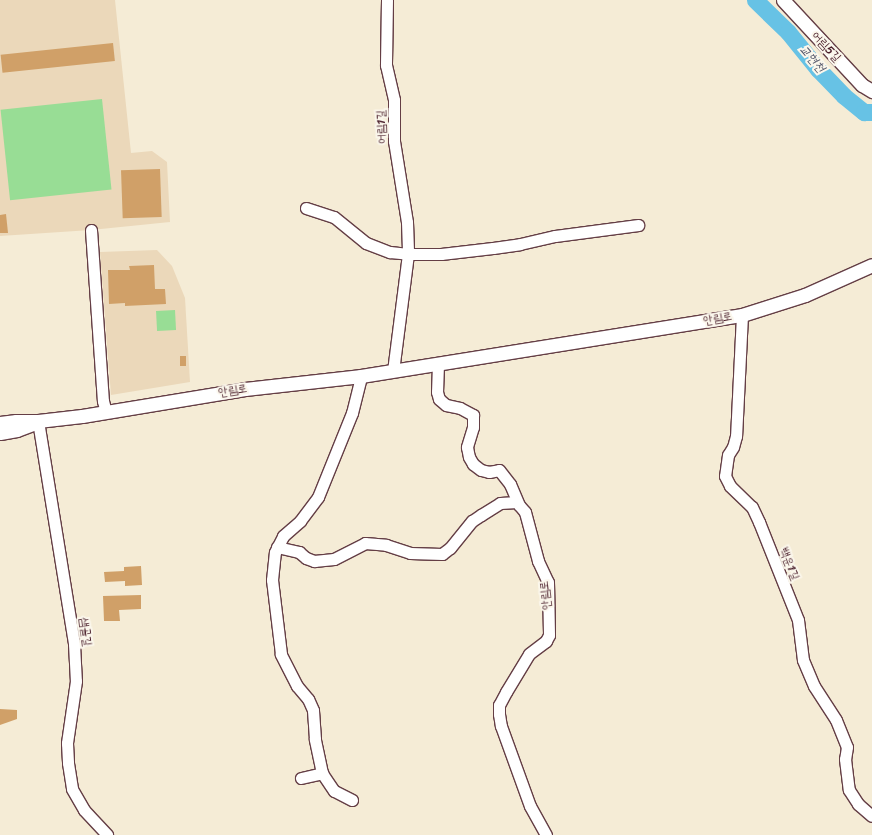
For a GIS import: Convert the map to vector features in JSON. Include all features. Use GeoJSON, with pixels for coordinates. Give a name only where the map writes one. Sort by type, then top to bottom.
{"type":"FeatureCollection","features":[{"type":"Feature","properties":{"kind":"street","name":"어림1길"},"geometry":{"type":"LineString","coordinates":[[387,0],[386,65],[394,100],[394,141],[407,222],[408,254],[393,371]]}},
{"type":"Feature","properties":{"kind":"street","name":"어림5길"},"geometry":{"type":"LineString","coordinates":[[783,0],[858,81],[872,90]]}},
{"type":"Feature","properties":{"kind":"street"},"geometry":{"type":"LineString","coordinates":[[306,208],[334,217],[366,243],[390,252],[408,254],[441,254],[493,248],[575,233],[638,225]]}},
{"type":"Feature","properties":{"kind":"street"},"geometry":{"type":"LineString","coordinates":[[91,230],[103,401],[106,412]]}},
{"type":"Feature","properties":{"kind":"street","name":"안림로"},"geometry":{"type":"LineString","coordinates":[[0,423],[38,421],[106,412],[245,389],[361,376],[742,315],[805,295],[872,265]]}},
{"type":"Feature","properties":{"kind":"street","name":"백운1길"},"geometry":{"type":"LineString","coordinates":[[742,315],[736,436],[733,448],[728,455],[725,476],[730,486],[752,507],[759,522],[798,620],[802,660],[814,686],[836,720],[847,747],[846,759],[849,790],[858,804],[872,816]]}},
{"type":"Feature","properties":{"kind":"street","name":"안림로"},"geometry":{"type":"LineString","coordinates":[[438,364],[437,392],[439,400],[446,405],[460,408],[473,415],[473,427],[467,447],[469,457],[473,464],[481,470],[489,472],[498,470],[503,474],[525,512],[538,561],[548,582],[549,635],[546,641],[529,654],[506,692],[499,706],[498,714],[530,806],[546,835]]}},
{"type":"Feature","properties":{"kind":"street"},"geometry":{"type":"LineString","coordinates":[[352,800],[334,791],[322,773],[315,739],[313,710],[308,699],[297,686],[281,654],[272,580],[273,564],[277,547],[283,536],[300,521],[318,497],[352,412],[361,376]]}},
{"type":"Feature","properties":{"kind":"street","name":"안림로"},"geometry":{"type":"LineString","coordinates":[[0,433],[17,430],[38,421]]}},
{"type":"Feature","properties":{"kind":"street","name":"샘골길"},"geometry":{"type":"LineString","coordinates":[[38,421],[74,644],[76,680],[67,743],[72,789],[84,810],[107,835]]}},
{"type":"Feature","properties":{"kind":"street"},"geometry":{"type":"LineString","coordinates":[[277,547],[299,552],[306,558],[314,561],[334,559],[365,543],[386,544],[410,553],[442,554],[450,548],[472,522],[481,515],[500,503],[518,502]]}},
{"type":"Feature","properties":{"kind":"street"},"geometry":{"type":"LineString","coordinates":[[301,778],[322,773]]}},
{"type":"Feature","properties":{"kind":"shaded area"},"geometry":{"type":"Polygon","coordinates":[[[0,0],[115,0],[131,153],[152,151],[167,162],[170,222],[91,230],[0,236],[0,0]]]}},
{"type":"Feature","properties":{"kind":"shaded area"},"geometry":{"type":"Polygon","coordinates":[[[157,250],[172,266],[185,298],[190,382],[111,395],[100,252],[157,250]]]}},
{"type":"Feature","properties":{"kind":"green space"},"geometry":{"type":"Polygon","coordinates":[[[102,99],[112,190],[10,200],[1,110],[102,99]]]}},
{"type":"Feature","properties":{"kind":"green space"},"geometry":{"type":"Polygon","coordinates":[[[175,310],[176,330],[157,331],[156,311],[175,310]]]}},
{"type":"Feature","properties":{"kind":"building"},"geometry":{"type":"Polygon","coordinates":[[[113,43],[115,61],[3,73],[1,55],[113,43]]]}},
{"type":"Feature","properties":{"kind":"building"},"geometry":{"type":"Polygon","coordinates":[[[160,169],[162,217],[123,218],[121,170],[160,169]]]}},
{"type":"Feature","properties":{"kind":"building"},"geometry":{"type":"Polygon","coordinates":[[[6,214],[8,233],[0,233],[0,215],[6,214]]]}},
{"type":"Feature","properties":{"kind":"building"},"geometry":{"type":"Polygon","coordinates":[[[154,265],[155,289],[165,289],[166,304],[125,306],[125,303],[109,304],[108,270],[130,270],[129,266],[154,265]]]}},
{"type":"Feature","properties":{"kind":"building"},"geometry":{"type":"Polygon","coordinates":[[[180,356],[186,356],[186,366],[180,366],[180,356]]]}},
{"type":"Feature","properties":{"kind":"building"},"geometry":{"type":"Polygon","coordinates":[[[141,566],[142,585],[125,586],[125,581],[105,582],[104,572],[124,571],[124,567],[141,566]]]}},
{"type":"Feature","properties":{"kind":"building"},"geometry":{"type":"Polygon","coordinates":[[[141,595],[141,609],[119,610],[120,621],[104,621],[103,596],[141,595]]]}},
{"type":"Feature","properties":{"kind":"building"},"geometry":{"type":"Polygon","coordinates":[[[0,709],[17,710],[17,719],[0,725],[0,709]]]}},
{"type":"Feature","properties":{"kind":"waterway","name":"교현천"},"geometry":{"type":"LineString","coordinates":[[755,0],[788,32],[818,69],[844,96],[864,112],[872,112]]}}]}
